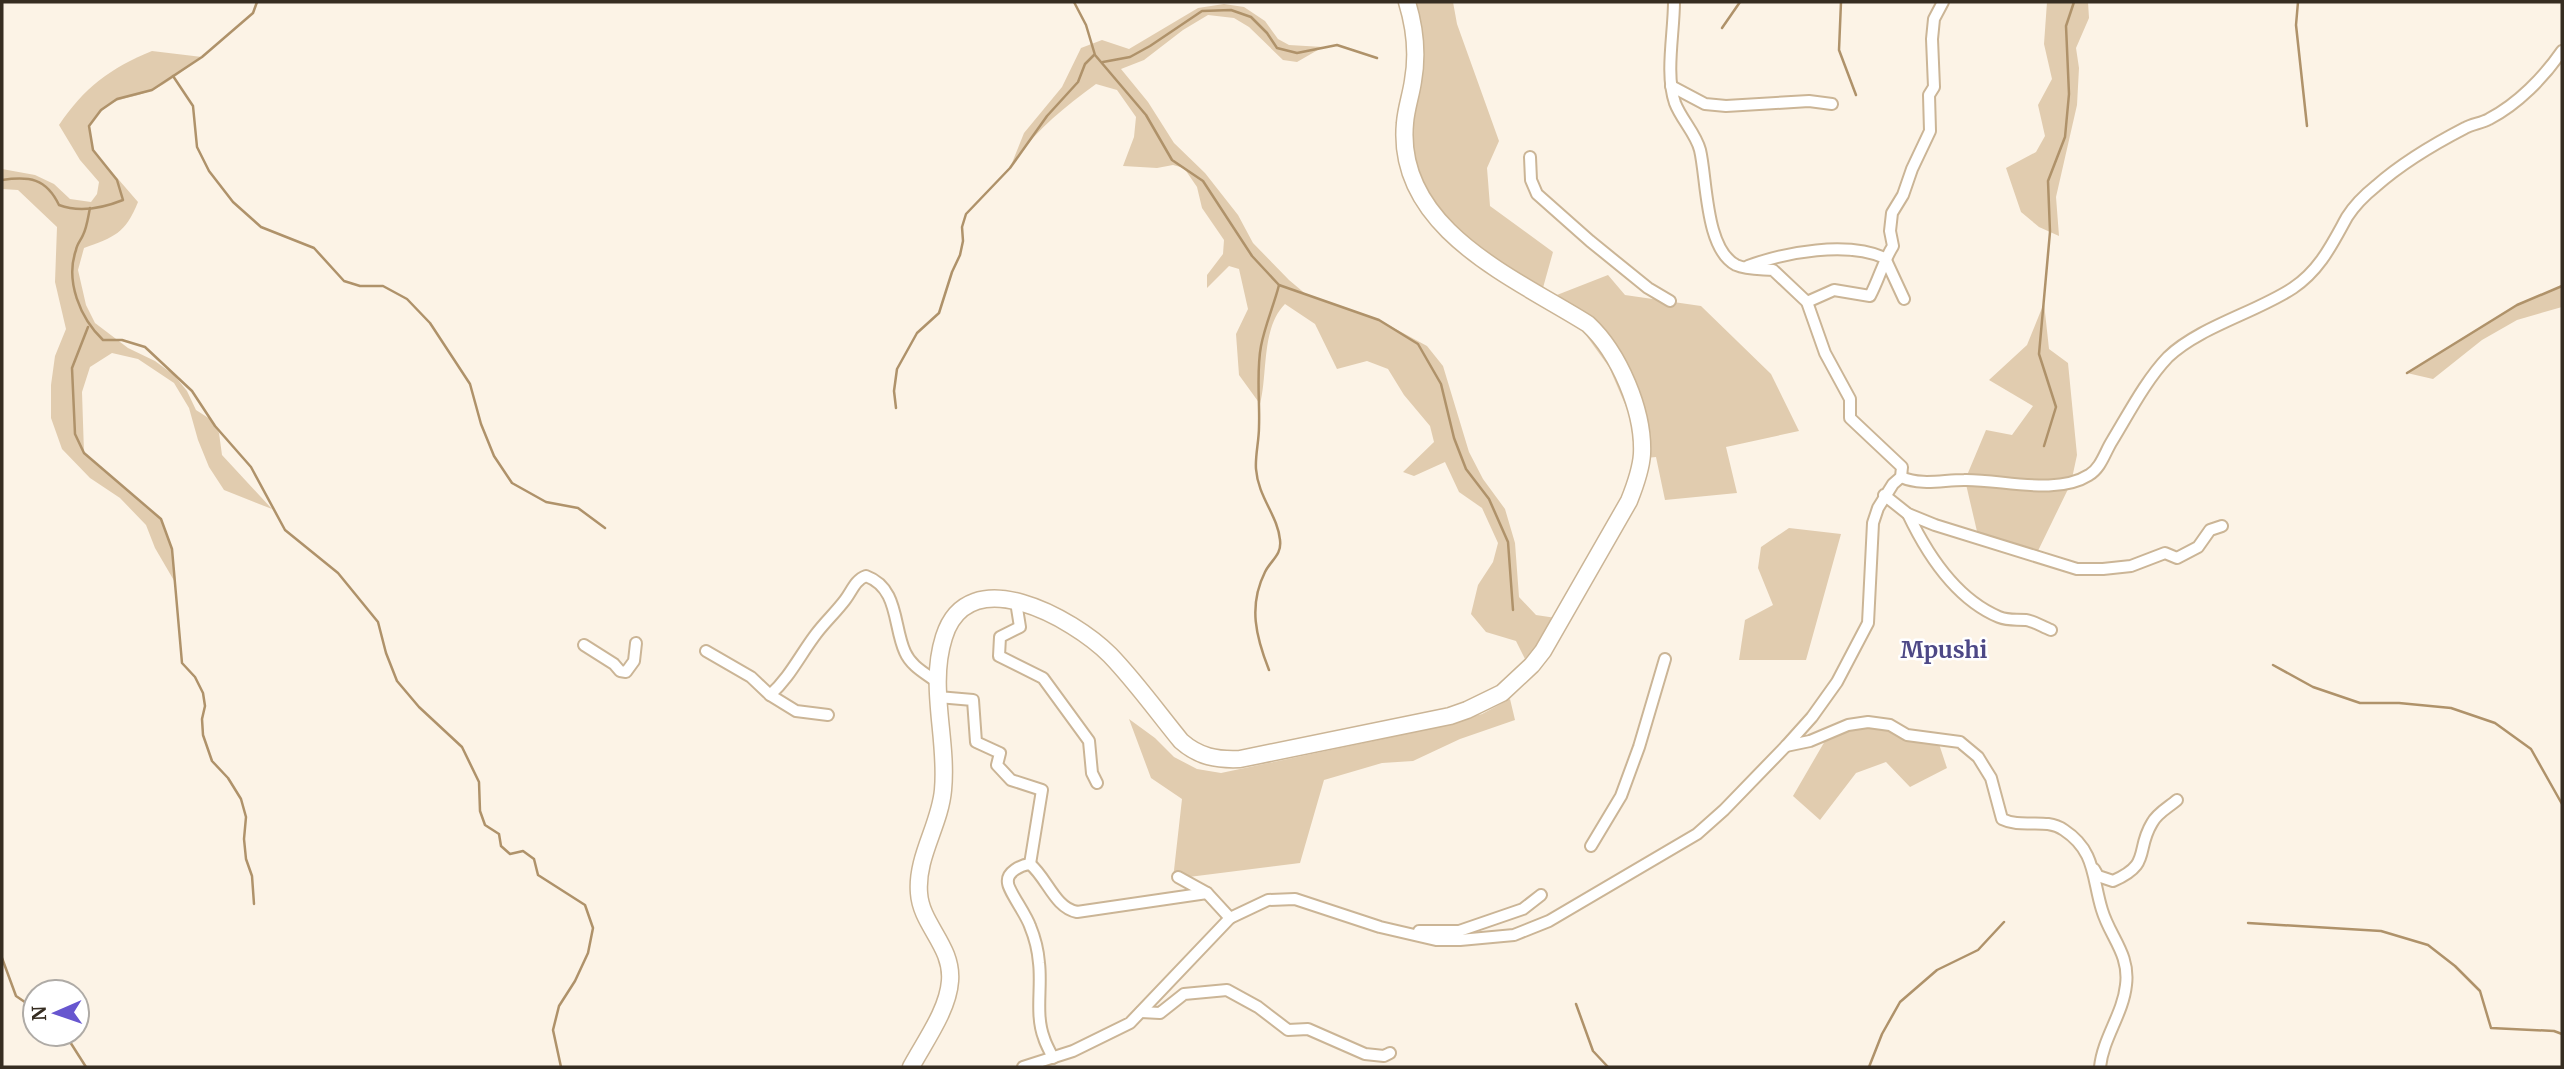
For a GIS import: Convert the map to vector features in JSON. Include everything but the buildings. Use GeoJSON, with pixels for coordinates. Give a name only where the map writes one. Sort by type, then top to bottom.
{"type":"FeatureCollection","features":[{"type":"Feature","properties":{"kind":"highway"},"geometry":{"type":"LineString","coordinates":[[911,1067],[944,1004],[950,984],[947,952],[928,922],[918,891],[920,871],[939,813],[943,791],[938,689],[943,640],[956,612],[966,604],[998,599],[1016,602],[1053,615],[1078,629],[1110,656],[1181,741],[1197,754],[1240,759],[1450,716],[1502,693],[1543,651],[1629,501],[1637,483],[1642,456],[1640,426],[1622,372],[1600,335],[1561,307],[1495,270],[1441,223],[1420,193],[1406,159],[1404,132],[1415,64],[1413,22],[1407,2]]}},
{"type":"Feature","properties":{"kind":"street"},"geometry":{"type":"LineString","coordinates":[[1023,1067],[1046,1062],[1130,1023],[1230,918],[1268,900],[1295,899],[1380,927],[1436,940],[1514,934],[1549,921],[1697,834],[1786,746],[1812,717],[1837,682],[1868,623],[1873,523],[1884,495],[1901,477],[1902,467],[1850,418],[1850,398],[1825,353],[1803,296],[1787,285],[1773,270],[1745,268],[1730,261],[1720,245],[1705,192],[1700,149],[1684,122],[1671,86],[1674,2]]}},
{"type":"Feature","properties":{"kind":"street"},"geometry":{"type":"LineString","coordinates":[[1807,302],[1834,290],[1870,296],[1878,282],[1885,258],[1893,246],[1890,231],[1892,213],[1903,195],[1930,131],[1929,95],[1934,87],[1932,39],[1934,19],[1942,2]]}},
{"type":"Feature","properties":{"kind":"street"},"geometry":{"type":"LineString","coordinates":[[1901,477],[1915,483],[1965,480],[2027,485],[2071,483],[2091,475],[2140,396],[2169,356],[2207,332],[2294,288],[2315,269],[2337,238],[2348,215],[2375,187],[2408,161],[2508,107],[2532,87],[2562,51]]}},
{"type":"Feature","properties":{"kind":"street"},"geometry":{"type":"LineString","coordinates":[[1671,86],[1705,104],[1726,106],[1809,101],[1832,104]]}},
{"type":"Feature","properties":{"kind":"street"},"geometry":{"type":"LineString","coordinates":[[1530,157],[1531,180],[1537,194],[1590,241],[1648,288],[1670,302]]}},
{"type":"Feature","properties":{"kind":"street"},"geometry":{"type":"LineString","coordinates":[[1745,268],[1770,258],[1829,250],[1864,252],[1885,258],[1904,299]]}},
{"type":"Feature","properties":{"kind":"street"},"geometry":{"type":"LineString","coordinates":[[1884,495],[1908,514],[1979,540],[2077,569],[2131,566],[2165,553],[2177,558],[2199,547],[2210,530],[2222,526]]}},
{"type":"Feature","properties":{"kind":"street"},"geometry":{"type":"LineString","coordinates":[[1908,514],[1944,576],[1983,609],[2001,618],[2027,620],[2051,631]]}},
{"type":"Feature","properties":{"kind":"street"},"geometry":{"type":"LineString","coordinates":[[770,695],[793,671],[817,633],[844,602],[855,584],[866,576],[878,581],[888,595],[905,653],[938,689],[973,700],[976,742],[1000,753],[997,765],[1011,780],[1042,790],[1030,864]]}},
{"type":"Feature","properties":{"kind":"street"},"geometry":{"type":"LineString","coordinates":[[1016,602],[1020,627],[1000,637],[999,656],[1043,678],[1089,741],[1092,773],[1097,783]]}},
{"type":"Feature","properties":{"kind":"street"},"geometry":{"type":"LineString","coordinates":[[584,645],[614,664],[620,671],[626,672],[634,661],[636,643]]}},
{"type":"Feature","properties":{"kind":"street"},"geometry":{"type":"LineString","coordinates":[[706,651],[751,677],[770,695],[796,710],[828,715]]}},
{"type":"Feature","properties":{"kind":"street"},"geometry":{"type":"LineString","coordinates":[[1591,846],[1621,796],[1639,747],[1665,659]]}},
{"type":"Feature","properties":{"kind":"street"},"geometry":{"type":"LineString","coordinates":[[1786,746],[1810,741],[1848,725],[1868,722],[1890,725],[1907,736],[1960,742],[1978,757],[1991,778],[2002,819],[2012,824],[2045,823],[2063,829],[2081,845],[2098,876],[2113,881],[2135,868],[2144,851],[2152,822],[2177,800]]}},
{"type":"Feature","properties":{"kind":"street"},"geometry":{"type":"LineString","coordinates":[[1030,864],[1068,911],[1089,911],[1207,893]]}},
{"type":"Feature","properties":{"kind":"street"},"geometry":{"type":"LineString","coordinates":[[1030,864],[1014,870],[1007,884],[1023,908],[1036,942],[1046,1062]]}},
{"type":"Feature","properties":{"kind":"street"},"geometry":{"type":"LineString","coordinates":[[2093,866],[2102,911],[2121,951],[2127,979],[2122,1004],[2105,1045],[2100,1067]]}},
{"type":"Feature","properties":{"kind":"street"},"geometry":{"type":"LineString","coordinates":[[1178,877],[1207,893],[1230,918]]}},
{"type":"Feature","properties":{"kind":"street"},"geometry":{"type":"LineString","coordinates":[[1406,932],[1459,930],[1523,909],[1541,895]]}},
{"type":"Feature","properties":{"kind":"street"},"geometry":{"type":"LineString","coordinates":[[1140,1012],[1160,1013],[1184,993],[1227,990],[1258,1007],[1288,1030],[1308,1029],[1365,1054],[1391,1054]]}},
{"type":"Feature","properties":{"kind":"shaded area"},"geometry":{"type":"Polygon","coordinates":[[[1399,2],[1453,2],[1457,24],[1499,141],[1487,168],[1490,206],[1553,252],[1539,302],[1608,275],[1625,295],[1701,306],[1771,374],[1799,431],[1726,447],[1737,493],[1665,500],[1656,457],[1635,459],[1630,416],[1609,367],[1583,331],[1501,277],[1403,170],[1413,61],[1399,2]]]}},
{"type":"Feature","properties":{"kind":"shaded area"},"geometry":{"type":"Polygon","coordinates":[[[2047,2],[2088,2],[2089,18],[2076,48],[2079,68],[2077,105],[2056,197],[2059,236],[2039,227],[2021,212],[2006,168],[2036,152],[2045,136],[2038,105],[2052,79],[2044,44],[2047,2]]]}},
{"type":"Feature","properties":{"kind":"shaded area"},"geometry":{"type":"Polygon","coordinates":[[[1224,4],[1244,7],[1265,21],[1278,39],[1289,45],[1323,47],[1297,62],[1283,60],[1249,27],[1234,18],[1208,15],[1183,30],[1144,60],[1121,69],[1148,102],[1174,143],[1205,173],[1238,215],[1253,243],[1289,280],[1308,296],[1379,320],[1427,346],[1443,366],[1469,452],[1483,479],[1505,509],[1515,543],[1519,597],[1536,615],[1556,618],[1529,667],[1516,641],[1486,632],[1471,614],[1478,585],[1493,562],[1498,543],[1482,508],[1459,492],[1445,462],[1414,476],[1403,472],[1434,442],[1430,426],[1404,395],[1388,369],[1367,361],[1337,369],[1315,324],[1285,304],[1277,314],[1269,338],[1260,404],[1239,375],[1236,334],[1248,309],[1239,269],[1229,266],[1207,288],[1207,275],[1223,254],[1224,240],[1202,208],[1197,187],[1184,168],[1173,165],[1157,168],[1123,166],[1134,137],[1136,117],[1117,90],[1096,84],[1049,122],[1028,143],[1010,168],[1024,133],[1062,87],[1081,48],[1102,40],[1129,49],[1198,8],[1224,4]]]}},
{"type":"Feature","properties":{"kind":"shaded area"},"geometry":{"type":"Polygon","coordinates":[[[152,51],[202,57],[157,88],[110,104],[89,126],[93,150],[138,202],[123,228],[103,241],[84,248],[78,270],[86,305],[95,323],[128,348],[155,361],[174,375],[187,391],[196,410],[210,419],[219,433],[222,455],[272,509],[224,490],[209,467],[189,408],[174,383],[138,359],[112,353],[90,367],[82,392],[84,453],[161,519],[172,549],[176,584],[155,548],[146,525],[120,498],[90,478],[62,449],[51,418],[51,385],[55,356],[66,329],[55,282],[57,227],[18,190],[2,189],[2,169],[35,175],[54,184],[70,199],[91,202],[97,194],[99,182],[80,160],[59,125],[78,100],[99,80],[152,51]]]}},
{"type":"Feature","properties":{"kind":"shaded area"},"geometry":{"type":"Polygon","coordinates":[[[2562,286],[2562,307],[2517,320],[2482,340],[2433,379],[2407,373],[2517,305],[2562,286]]]}},
{"type":"Feature","properties":{"kind":"shaded area"},"geometry":{"type":"Polygon","coordinates":[[[2044,303],[2049,349],[2068,363],[2077,455],[2071,483],[2035,557],[1979,540],[1965,480],[1986,430],[2012,435],[2033,406],[1989,380],[2027,345],[2044,303]]]}},
{"type":"Feature","properties":{"kind":"shaded area"},"geometry":{"type":"Polygon","coordinates":[[[1789,528],[1841,534],[1806,660],[1739,660],[1745,620],[1773,605],[1758,568],[1761,547],[1789,528]]]}},
{"type":"Feature","properties":{"kind":"shaded area"},"geometry":{"type":"Polygon","coordinates":[[[1510,699],[1515,720],[1460,739],[1413,761],[1382,763],[1324,780],[1300,863],[1173,879],[1182,799],[1151,778],[1129,719],[1155,738],[1174,757],[1197,769],[1221,773],[1420,731],[1482,714],[1510,699]]]}},
{"type":"Feature","properties":{"kind":"shaded area"},"geometry":{"type":"Polygon","coordinates":[[[1868,722],[1937,738],[1947,768],[1910,787],[1886,762],[1856,773],[1820,820],[1793,796],[1829,734],[1868,722]]]}},
{"type":"Feature","properties":{"kind":"waterway"},"geometry":{"type":"LineString","coordinates":[[2,180],[20,178],[36,181],[48,189],[59,205],[75,209],[108,205],[123,200],[117,180],[93,150],[89,126],[101,110],[117,99],[152,90],[202,57],[253,13],[257,2]]}},
{"type":"Feature","properties":{"kind":"waterway"},"geometry":{"type":"LineString","coordinates":[[1074,2],[1086,25],[1095,55],[1146,115],[1172,160],[1203,181],[1252,256],[1279,285],[1379,320],[1418,344],[1441,384],[1454,438],[1466,469],[1489,499],[1508,542],[1513,610]]}},
{"type":"Feature","properties":{"kind":"waterway"},"geometry":{"type":"LineString","coordinates":[[1722,28],[1740,2]]}},
{"type":"Feature","properties":{"kind":"waterway"},"geometry":{"type":"LineString","coordinates":[[1841,2],[1839,50],[1856,95]]}},
{"type":"Feature","properties":{"kind":"waterway"},"geometry":{"type":"LineString","coordinates":[[2044,446],[2056,407],[2039,354],[2050,232],[2048,181],[2065,137],[2069,94],[2066,26],[2074,2]]}},
{"type":"Feature","properties":{"kind":"waterway"},"geometry":{"type":"LineString","coordinates":[[2298,2],[2296,25],[2307,126]]}},
{"type":"Feature","properties":{"kind":"waterway"},"geometry":{"type":"LineString","coordinates":[[1103,62],[1130,57],[1202,11],[1231,10],[1251,17],[1277,48],[1297,53],[1337,45],[1377,58]]}},
{"type":"Feature","properties":{"kind":"waterway"},"geometry":{"type":"LineString","coordinates":[[896,408],[894,391],[897,369],[917,333],[939,313],[960,255],[966,214],[1010,168],[1047,116],[1078,82],[1085,64],[1094,55]]}},
{"type":"Feature","properties":{"kind":"waterway"},"geometry":{"type":"LineString","coordinates":[[173,76],[193,106],[197,147],[209,171],[233,202],[261,227],[314,248],[344,281],[360,286],[383,286],[407,299],[430,323],[470,384],[481,424],[494,456],[512,483],[546,502],[578,508],[605,528]]}},
{"type":"Feature","properties":{"kind":"waterway"},"geometry":{"type":"LineString","coordinates":[[90,208],[86,229],[73,262],[72,274],[81,310],[95,331],[103,340],[122,340],[145,347],[192,391],[215,426],[251,467],[285,530],[338,573],[378,622],[397,681],[419,707],[462,747],[479,782],[480,811],[485,825],[499,834],[501,846],[510,854],[523,851],[534,859],[538,875],[585,905],[593,928],[588,953],[559,1006],[553,1030],[561,1067]]}},
{"type":"Feature","properties":{"kind":"waterway"},"geometry":{"type":"LineString","coordinates":[[1269,670],[1260,646],[1255,609],[1260,585],[1265,572],[1278,554],[1280,540],[1258,479],[1258,376],[1261,346],[1279,285]]}},
{"type":"Feature","properties":{"kind":"waterway"},"geometry":{"type":"LineString","coordinates":[[2407,373],[2517,305],[2562,286]]}},
{"type":"Feature","properties":{"kind":"waterway"},"geometry":{"type":"LineString","coordinates":[[88,327],[72,368],[75,434],[84,453],[161,519],[172,549],[182,663],[195,677],[203,693],[203,735],[212,761],[228,778],[241,799],[246,817],[244,839],[246,859],[252,876],[254,904]]}},
{"type":"Feature","properties":{"kind":"waterway"},"geometry":{"type":"LineString","coordinates":[[2273,665],[2313,687],[2360,703],[2399,703],[2451,708],[2495,723],[2531,749],[2562,804]]}},
{"type":"Feature","properties":{"kind":"waterway"},"geometry":{"type":"LineString","coordinates":[[1869,1067],[1882,1034],[1900,1002],[1937,970],[1978,950],[2004,922]]}},
{"type":"Feature","properties":{"kind":"waterway"},"geometry":{"type":"LineString","coordinates":[[2248,923],[2381,931],[2428,945],[2455,966],[2480,991],[2491,1028],[2554,1031],[2562,1034]]}},
{"type":"Feature","properties":{"kind":"waterway"},"geometry":{"type":"LineString","coordinates":[[2,958],[16,996],[21,999]]}},
{"type":"Feature","properties":{"kind":"waterway"},"geometry":{"type":"LineString","coordinates":[[1576,1004],[1593,1051],[1608,1067]]}},
{"type":"Feature","properties":{"kind":"waterway"},"geometry":{"type":"LineString","coordinates":[[74,1048],[86,1067]]}},
{"type":"Feature","properties":{"kind":"district","name":"Mpushi"},"geometry":{"type":"Point","coordinates":[1944,650]}}]}
